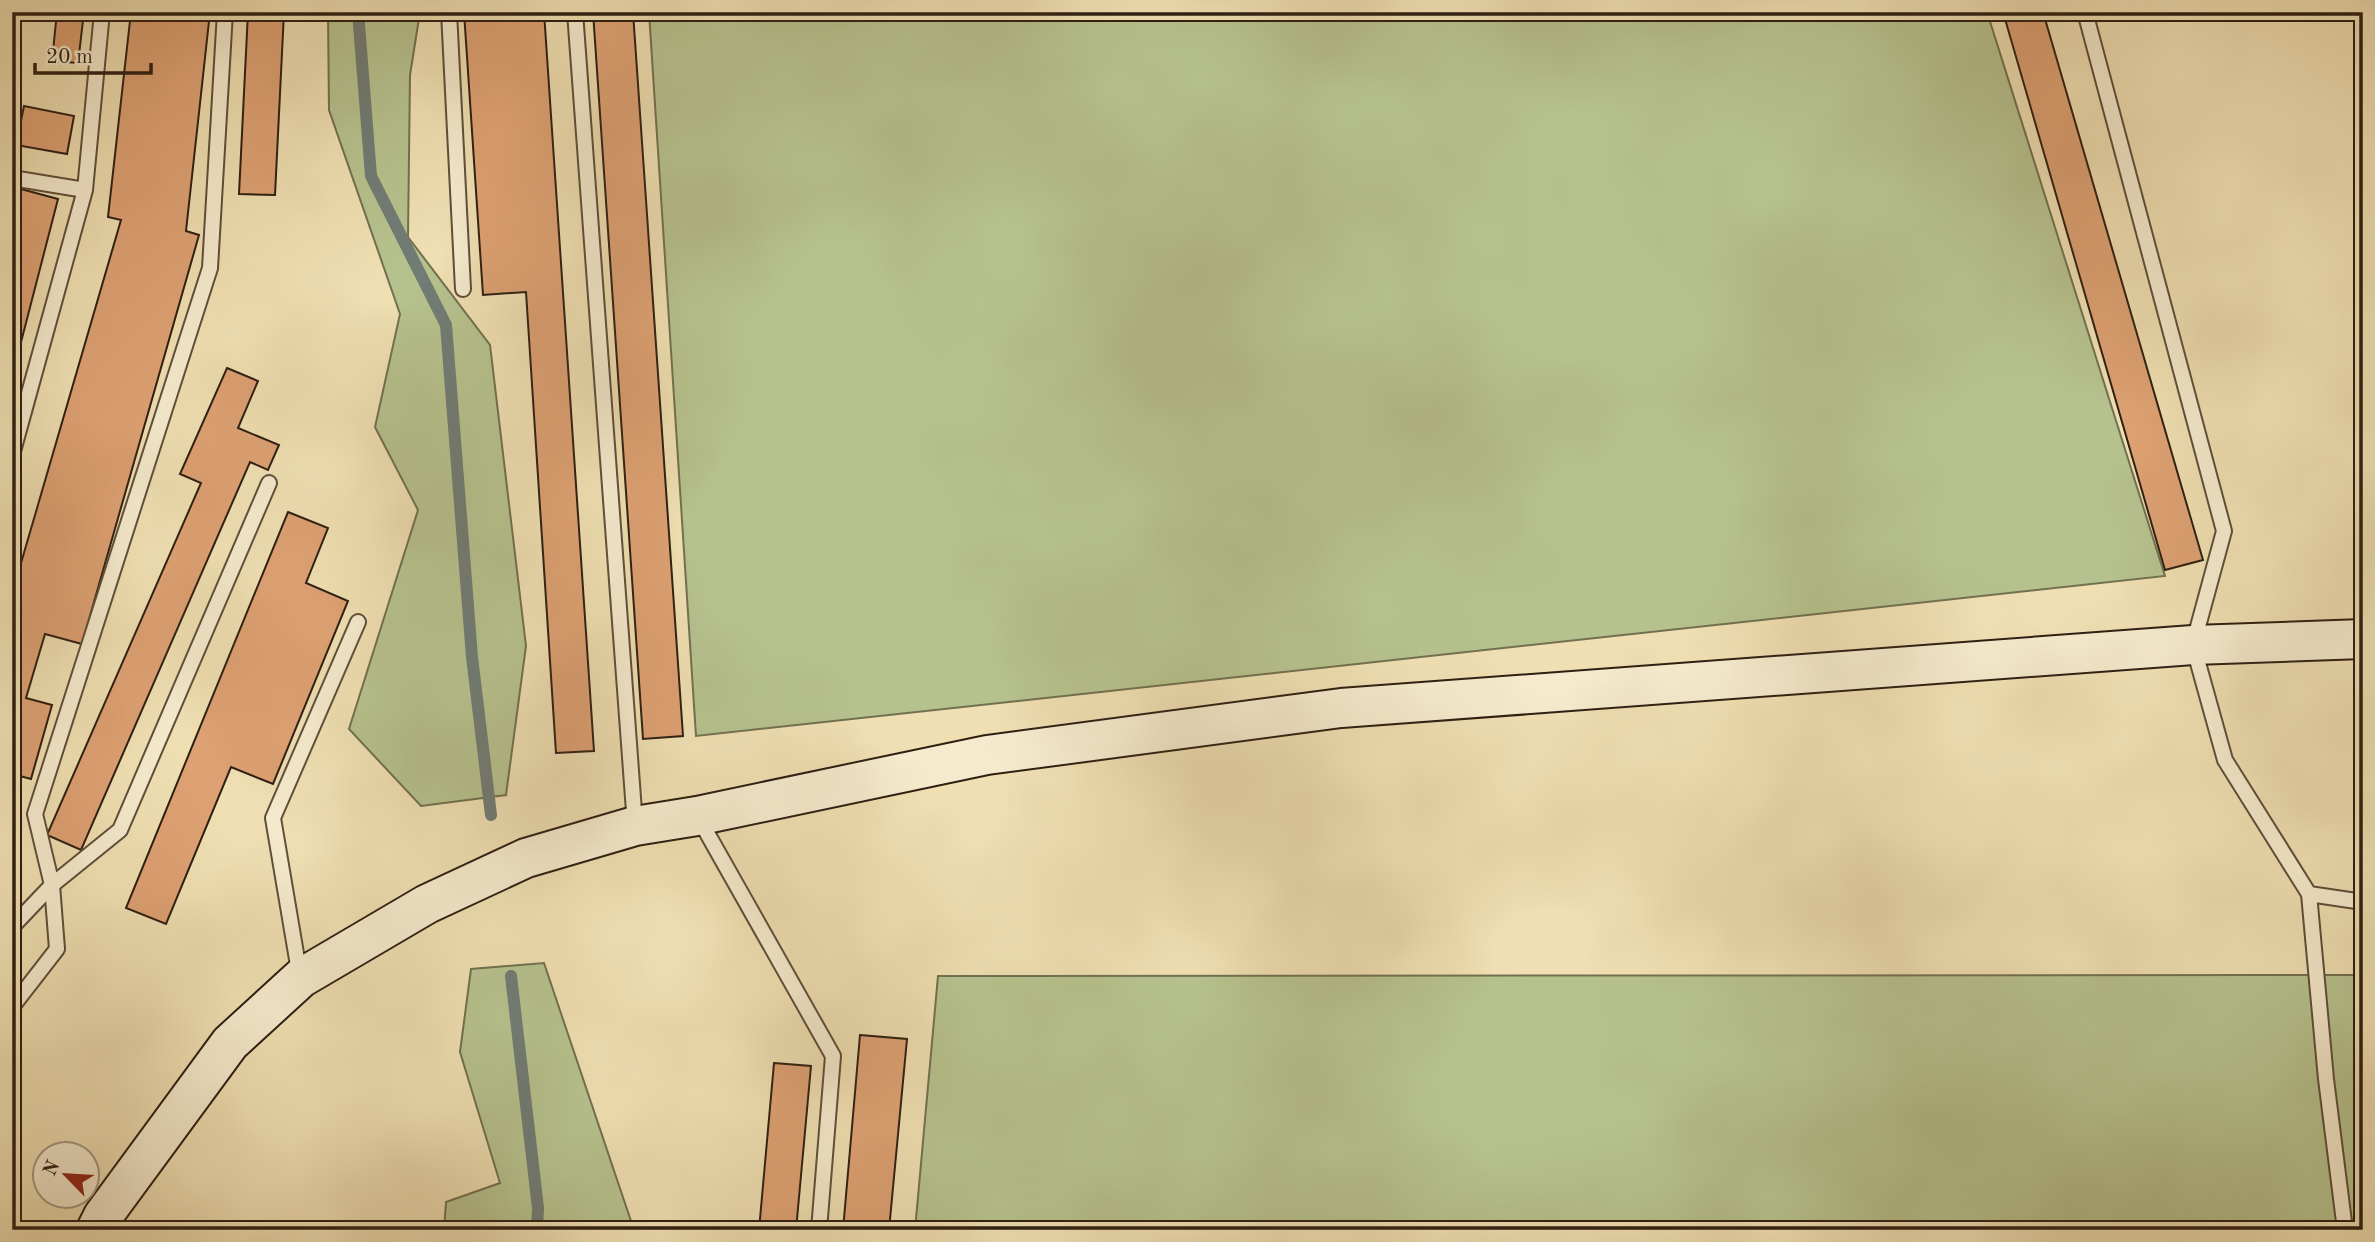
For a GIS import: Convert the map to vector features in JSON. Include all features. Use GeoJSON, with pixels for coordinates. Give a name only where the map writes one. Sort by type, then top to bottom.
{"type":"FeatureCollection","features":[{"type":"Feature","properties":{"kind":"main road"},"geometry":{"type":"LineString","coordinates":[[96,1230],[103,1216],[230,1043],[300,978],[427,904],[526,858],[635,826],[697,816],[987,755],[1341,708],[2193,645],[2363,639]]}},
{"type":"Feature","properties":{"kind":"lane"},"geometry":{"type":"LineString","coordinates":[[12,455],[85,190],[102,12]]}},
{"type":"Feature","properties":{"kind":"lane"},"geometry":{"type":"LineString","coordinates":[[12,1007],[57,949],[52,885],[35,814],[210,268],[225,12]]}},
{"type":"Feature","properties":{"kind":"lane"},"geometry":{"type":"LineString","coordinates":[[449,12],[463,289]]}},
{"type":"Feature","properties":{"kind":"lane"},"geometry":{"type":"LineString","coordinates":[[575,12],[635,826]]}},
{"type":"Feature","properties":{"kind":"lane"},"geometry":{"type":"LineString","coordinates":[[2085,12],[2224,531],[2193,645],[2225,761],[2309,894],[2326,1079],[2345,1230]]}},
{"type":"Feature","properties":{"kind":"lane"},"geometry":{"type":"LineString","coordinates":[[12,178],[85,190]]}},
{"type":"Feature","properties":{"kind":"lane"},"geometry":{"type":"LineString","coordinates":[[12,927],[52,885],[120,830],[269,483]]}},
{"type":"Feature","properties":{"kind":"lane"},"geometry":{"type":"LineString","coordinates":[[300,978],[273,818],[358,622]]}},
{"type":"Feature","properties":{"kind":"lane"},"geometry":{"type":"LineString","coordinates":[[697,816],[833,1056],[820,1230]]}},
{"type":"Feature","properties":{"kind":"lane"},"geometry":{"type":"LineString","coordinates":[[2309,894],[2363,902]]}},
{"type":"Feature","properties":{"kind":"green space"},"geometry":{"type":"Polygon","coordinates":[[[328,12],[420,12],[410,75],[408,237],[490,345],[526,646],[506,795],[421,806],[349,729],[418,510],[375,427],[400,314],[329,110],[328,12]]]}},
{"type":"Feature","properties":{"kind":"green space"},"geometry":{"type":"Polygon","coordinates":[[[649,12],[1987,12],[2165,576],[696,736],[649,12]]]}},
{"type":"Feature","properties":{"kind":"green space"},"geometry":{"type":"Polygon","coordinates":[[[544,963],[634,1230],[444,1230],[446,1202],[500,1183],[460,1052],[471,969],[544,963]]]}},
{"type":"Feature","properties":{"kind":"green space"},"geometry":{"type":"Polygon","coordinates":[[[2363,975],[2363,1230],[915,1230],[938,976],[2363,975]]]}},
{"type":"Feature","properties":{"kind":"building"},"geometry":{"type":"Polygon","coordinates":[[[57,12],[84,12],[78,63],[52,61],[57,12]]]}},
{"type":"Feature","properties":{"kind":"building"},"geometry":{"type":"Polygon","coordinates":[[[131,12],[210,12],[186,231],[199,235],[82,644],[45,634],[26,698],[52,705],[31,779],[12,774],[12,594],[121,220],[108,217],[131,12]]]}},
{"type":"Feature","properties":{"kind":"building"},"geometry":{"type":"Polygon","coordinates":[[[248,12],[284,12],[275,195],[239,194],[248,12]]]}},
{"type":"Feature","properties":{"kind":"building"},"geometry":{"type":"Polygon","coordinates":[[[464,12],[544,12],[594,751],[556,753],[526,292],[483,295],[464,12]]]}},
{"type":"Feature","properties":{"kind":"building"},"geometry":{"type":"Polygon","coordinates":[[[593,12],[633,12],[683,736],[643,739],[593,12]]]}},
{"type":"Feature","properties":{"kind":"building"},"geometry":{"type":"Polygon","coordinates":[[[2003,12],[2043,12],[2203,560],[2165,570],[2003,12]]]}},
{"type":"Feature","properties":{"kind":"building"},"geometry":{"type":"Polygon","coordinates":[[[24,106],[74,116],[67,154],[16,145],[24,106]]]}},
{"type":"Feature","properties":{"kind":"building"},"geometry":{"type":"Polygon","coordinates":[[[21,189],[58,199],[12,377],[12,223],[21,189]]]}},
{"type":"Feature","properties":{"kind":"building"},"geometry":{"type":"Polygon","coordinates":[[[227,368],[258,381],[238,428],[279,445],[268,470],[250,462],[81,850],[47,835],[201,483],[180,474],[227,368]]]}},
{"type":"Feature","properties":{"kind":"building"},"geometry":{"type":"Polygon","coordinates":[[[288,512],[328,528],[306,583],[348,601],[273,784],[231,767],[166,924],[126,908],[288,512]]]}},
{"type":"Feature","properties":{"kind":"building"},"geometry":{"type":"Polygon","coordinates":[[[860,1035],[907,1039],[889,1230],[843,1230],[860,1035]]]}},
{"type":"Feature","properties":{"kind":"building"},"geometry":{"type":"Polygon","coordinates":[[[774,1063],[811,1066],[796,1230],[759,1230],[774,1063]]]}},
{"type":"Feature","properties":{"kind":"waterway"},"geometry":{"type":"LineString","coordinates":[[358,12],[371,176],[446,325],[472,657],[491,815]]}},
{"type":"Feature","properties":{"kind":"waterway"},"geometry":{"type":"LineString","coordinates":[[511,976],[538,1208],[537,1230]]}}]}
